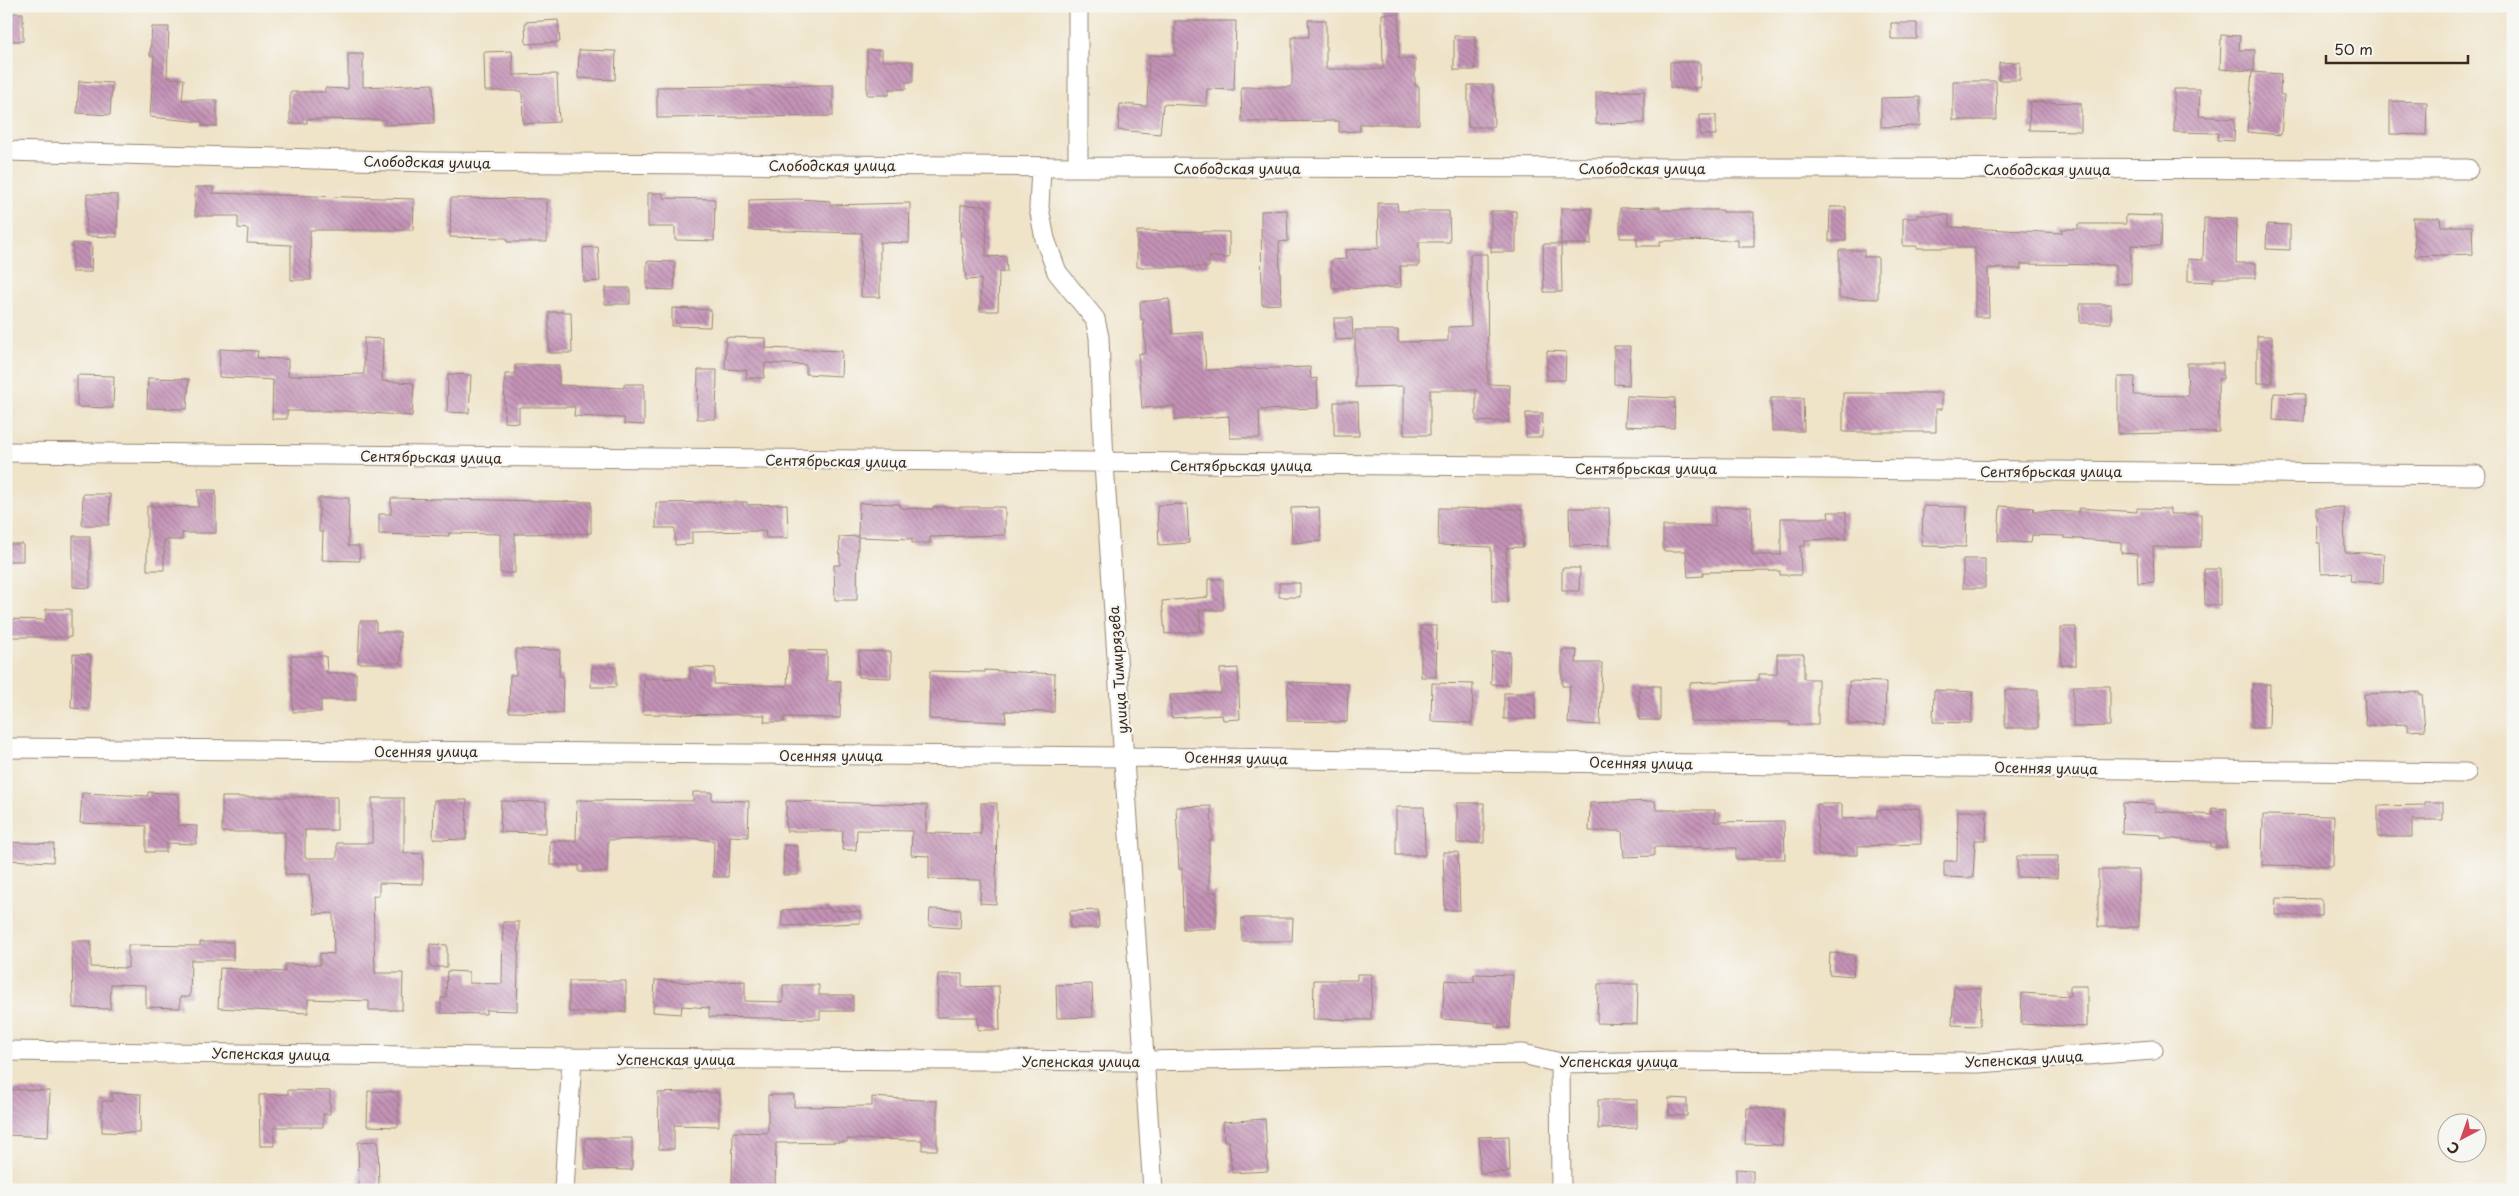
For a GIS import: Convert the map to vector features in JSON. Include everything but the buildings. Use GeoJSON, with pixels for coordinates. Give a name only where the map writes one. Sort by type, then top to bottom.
{"type":"FeatureCollection","features":[{"type":"Feature","properties":{"kind":"street"},"geometry":{"type":"LineString","coordinates":[[1078,6],[1078,167]]}},
{"type":"Feature","properties":{"kind":"street","name":"Слободская улица"},"geometry":{"type":"LineString","coordinates":[[6,151],[430,162],[1041,167],[2468,169]]}},
{"type":"Feature","properties":{"kind":"street","name":"улица Тимирязева"},"geometry":{"type":"LineString","coordinates":[[1041,167],[1039,208],[1045,239],[1057,272],[1095,319],[1100,337],[1104,464],[1153,1190]]}},
{"type":"Feature","properties":{"kind":"street","name":"Сентябрьская улица"},"geometry":{"type":"LineString","coordinates":[[6,452],[1104,464],[2476,475]]}},
{"type":"Feature","properties":{"kind":"street","name":"Осенняя улица"},"geometry":{"type":"LineString","coordinates":[[6,748],[1124,757],[2466,773]]}},
{"type":"Feature","properties":{"kind":"street","name":"Успенская улица"},"geometry":{"type":"LineString","coordinates":[[6,1051],[572,1058],[1144,1061],[1523,1054],[1560,1063],[1681,1061],[1979,1063],[2153,1050]]}},
{"type":"Feature","properties":{"kind":"street"},"geometry":{"type":"LineString","coordinates":[[564,1190],[572,1058]]}},
{"type":"Feature","properties":{"kind":"street"},"geometry":{"type":"LineString","coordinates":[[1560,1063],[1562,1190]]}}]}
